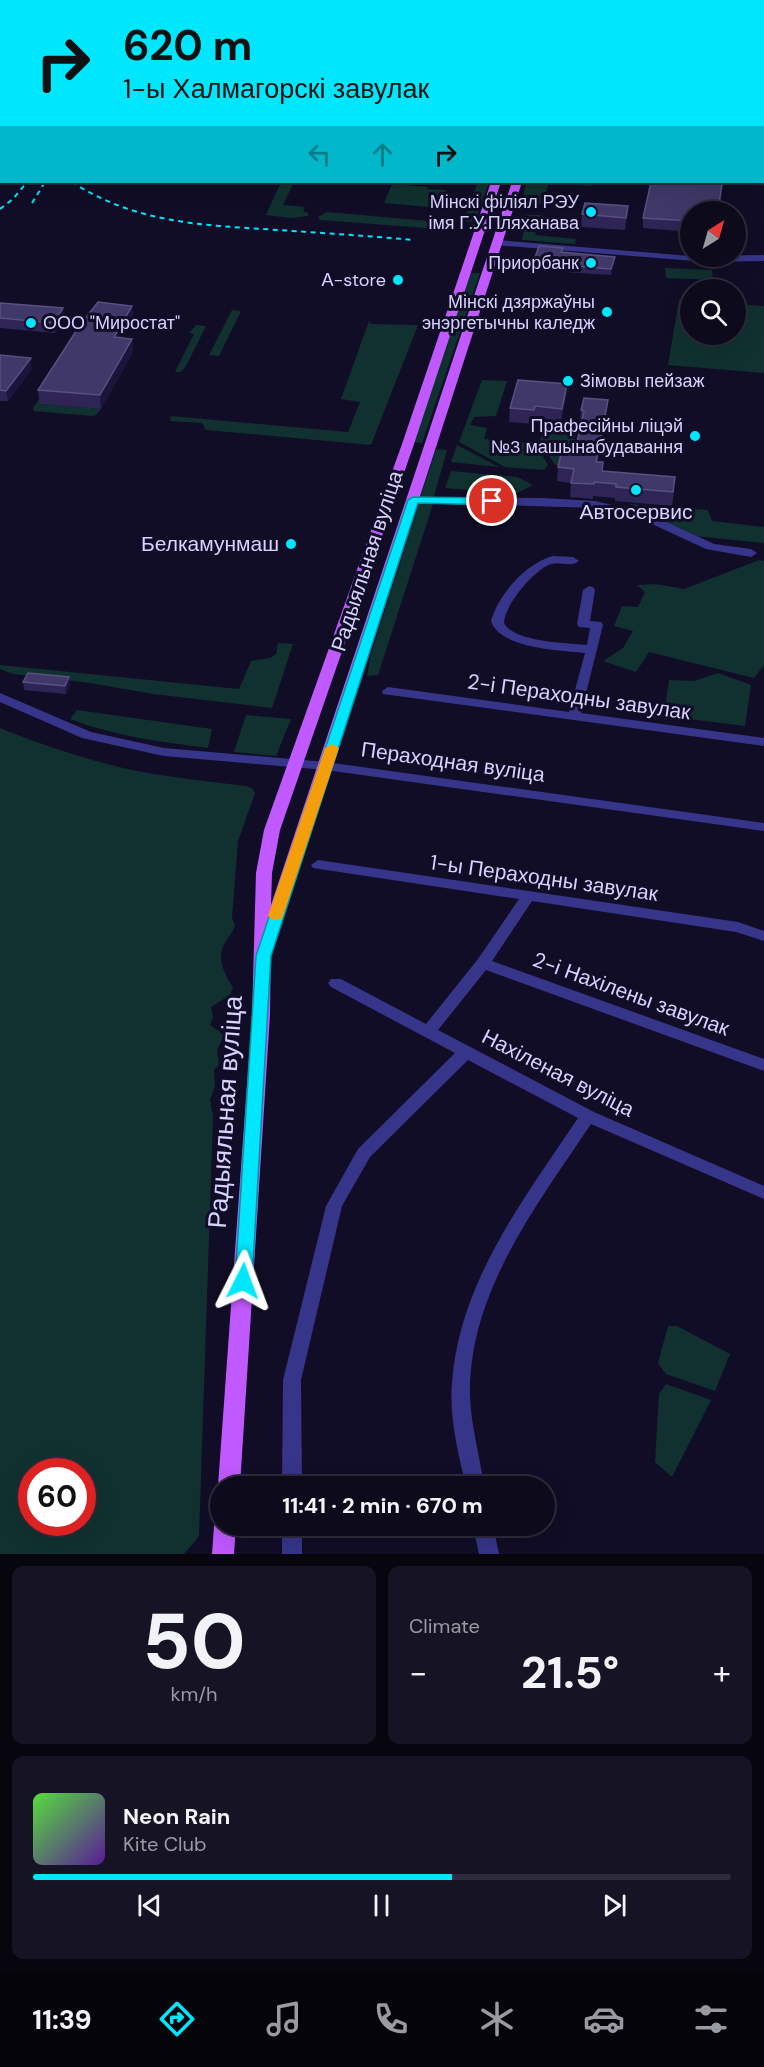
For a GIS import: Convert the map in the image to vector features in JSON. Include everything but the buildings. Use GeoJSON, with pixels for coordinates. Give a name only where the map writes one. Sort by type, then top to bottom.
{"type":"FeatureCollection","features":[{"type":"Feature","properties":{"kind":"main road","name":"Радыяльная вуліца"},"geometry":{"type":"LineString","coordinates":[[230,1476],[263,956],[264,873],[272,830],[408,444],[496,183]]}},
{"type":"Feature","properties":{"kind":"main road","name":"Радыяльная вуліца"},"geometry":{"type":"LineString","coordinates":[[263,956],[517,183]]}},
{"type":"Feature","properties":{"kind":"main road"},"geometry":{"type":"LineString","coordinates":[[359,580],[385,582]]}},
{"type":"Feature","properties":{"kind":"main road"},"geometry":{"type":"LineString","coordinates":[[223,1554],[224,1536]]}},
{"type":"Feature","properties":{"kind":"street"},"geometry":{"type":"LineString","coordinates":[[497,243],[708,259],[764,258]]}},
{"type":"Feature","properties":{"kind":"street"},"geometry":{"type":"LineString","coordinates":[[413,500],[511,501],[612,507],[648,517],[707,545],[751,553]]}},
{"type":"Feature","properties":{"kind":"street"},"geometry":{"type":"LineString","coordinates":[[573,561],[554,560],[535,569],[510,597],[497,618],[498,625],[514,636],[532,641],[592,650]]}},
{"type":"Feature","properties":{"kind":"street"},"geometry":{"type":"LineString","coordinates":[[574,716],[597,625],[583,624],[590,590]]}},
{"type":"Feature","properties":{"kind":"street","name":"2-і Пераходны завулак"},"geometry":{"type":"LineString","coordinates":[[388,691],[764,742]]}},
{"type":"Feature","properties":{"kind":"street","name":"Пераходная вуліца"},"geometry":{"type":"LineString","coordinates":[[0,697],[87,735],[114,743],[187,756],[326,766],[764,827]]}},
{"type":"Feature","properties":{"kind":"street","name":"1-ы Пераходны завулак"},"geometry":{"type":"LineString","coordinates":[[318,865],[738,927],[764,936]]}},
{"type":"Feature","properties":{"kind":"street"},"geometry":{"type":"LineString","coordinates":[[429,1031],[483,963],[528,897]]}},
{"type":"Feature","properties":{"kind":"street","name":"2-і Нахілены завулак"},"geometry":{"type":"LineString","coordinates":[[483,963],[764,1065]]}},
{"type":"Feature","properties":{"kind":"street","name":"Нахіленая вуліца"},"geometry":{"type":"LineString","coordinates":[[336,983],[588,1116],[764,1193]]}},
{"type":"Feature","properties":{"kind":"street"},"geometry":{"type":"LineString","coordinates":[[292,1476],[292,1380],[334,1206],[364,1153],[466,1052]]}},
{"type":"Feature","properties":{"kind":"street"},"geometry":{"type":"LineString","coordinates":[[473,1476],[462,1424],[461,1383],[466,1340],[480,1297],[513,1230],[588,1116]]}},
{"type":"Feature","properties":{"kind":"street"},"geometry":{"type":"LineString","coordinates":[[292,1536],[292,1554]]}},
{"type":"Feature","properties":{"kind":"street"},"geometry":{"type":"LineString","coordinates":[[485,1536],[489,1554]]}},
{"type":"Feature","properties":{"kind":"green space"},"geometry":{"type":"Polygon","coordinates":[[[281,183],[294,183],[283,205],[305,207],[303,211],[308,213],[308,216],[291,218],[266,215],[281,183]]]}},
{"type":"Feature","properties":{"kind":"green space"},"geometry":{"type":"Polygon","coordinates":[[[478,183],[489,183],[475,222],[463,221],[478,183]]]}},
{"type":"Feature","properties":{"kind":"green space"},"geometry":{"type":"Polygon","coordinates":[[[526,183],[549,183],[542,204],[531,203],[533,196],[523,196],[526,183]]]}},
{"type":"Feature","properties":{"kind":"green space"},"geometry":{"type":"Polygon","coordinates":[[[549,183],[595,183],[591,186],[549,183]]]}},
{"type":"Feature","properties":{"kind":"green space"},"geometry":{"type":"Polygon","coordinates":[[[392,184],[447,190],[443,200],[432,200],[429,207],[384,203],[392,184]]]}},
{"type":"Feature","properties":{"kind":"green space"},"geometry":{"type":"Polygon","coordinates":[[[327,212],[432,221],[430,227],[425,228],[320,220],[318,217],[327,212]]]}},
{"type":"Feature","properties":{"kind":"green space"},"geometry":{"type":"Polygon","coordinates":[[[527,215],[541,215],[535,235],[576,239],[575,244],[522,240],[527,215]]]}},
{"type":"Feature","properties":{"kind":"green space"},"geometry":{"type":"Polygon","coordinates":[[[665,268],[712,270],[713,279],[690,279],[666,278],[665,268]]]}},
{"type":"Feature","properties":{"kind":"green space"},"geometry":{"type":"Polygon","coordinates":[[[471,273],[480,273],[422,443],[413,442],[471,273]]]}},
{"type":"Feature","properties":{"kind":"green space"},"geometry":{"type":"Polygon","coordinates":[[[679,300],[680,345],[746,345],[746,305],[764,306],[764,373],[668,365],[679,300]]]}},
{"type":"Feature","properties":{"kind":"green space"},"geometry":{"type":"Polygon","coordinates":[[[232,310],[241,311],[219,356],[209,355],[232,310]]]}},
{"type":"Feature","properties":{"kind":"green space"},"geometry":{"type":"Polygon","coordinates":[[[369,321],[371,324],[418,325],[371,445],[206,430],[202,423],[170,421],[171,416],[348,432],[360,402],[341,399],[369,321]]]}},
{"type":"Feature","properties":{"kind":"green space"},"geometry":{"type":"Polygon","coordinates":[[[196,325],[206,326],[186,366],[181,372],[175,372],[194,334],[189,333],[196,325]]]}},
{"type":"Feature","properties":{"kind":"green space"},"geometry":{"type":"Polygon","coordinates":[[[53,378],[40,404],[101,409],[92,416],[34,411],[33,408],[53,378]]]}},
{"type":"Feature","properties":{"kind":"green space"},"geometry":{"type":"Polygon","coordinates":[[[482,380],[507,381],[496,416],[474,417],[470,425],[487,428],[484,439],[535,443],[548,465],[544,470],[505,467],[459,442],[482,380]]]}},
{"type":"Feature","properties":{"kind":"green space"},"geometry":{"type":"Polygon","coordinates":[[[537,422],[577,426],[568,467],[555,465],[540,442],[543,425],[537,422]]]}},
{"type":"Feature","properties":{"kind":"green space"},"geometry":{"type":"Polygon","coordinates":[[[457,445],[499,467],[451,462],[457,445]]]}},
{"type":"Feature","properties":{"kind":"green space"},"geometry":{"type":"Polygon","coordinates":[[[436,449],[447,450],[433,500],[423,498],[421,495],[436,449]]]}},
{"type":"Feature","properties":{"kind":"green space"},"geometry":{"type":"Polygon","coordinates":[[[451,471],[517,477],[533,485],[515,494],[445,488],[451,471]]]}},
{"type":"Feature","properties":{"kind":"green space"},"geometry":{"type":"Polygon","coordinates":[[[419,504],[433,504],[378,675],[367,676],[370,658],[419,504]]]}},
{"type":"Feature","properties":{"kind":"green space"},"geometry":{"type":"Polygon","coordinates":[[[629,504],[708,510],[712,521],[764,527],[764,543],[695,536],[629,504]]]}},
{"type":"Feature","properties":{"kind":"green space"},"geometry":{"type":"Polygon","coordinates":[[[759,560],[764,561],[764,665],[754,678],[649,652],[636,672],[603,661],[623,648],[633,631],[614,626],[622,606],[638,607],[645,592],[637,585],[655,584],[684,589],[759,560]]]}},
{"type":"Feature","properties":{"kind":"green space"},"geometry":{"type":"Polygon","coordinates":[[[278,643],[293,644],[272,708],[13,674],[0,669],[0,665],[239,689],[251,661],[270,658],[276,654],[278,643]]]}},
{"type":"Feature","properties":{"kind":"green space"},"geometry":{"type":"Polygon","coordinates":[[[718,673],[751,685],[745,726],[664,716],[669,680],[694,681],[718,673]]]}},
{"type":"Feature","properties":{"kind":"green space"},"geometry":{"type":"Polygon","coordinates":[[[77,710],[212,729],[208,748],[155,741],[104,730],[70,719],[77,710]]]}},
{"type":"Feature","properties":{"kind":"green space"},"geometry":{"type":"Polygon","coordinates":[[[246,715],[291,719],[276,756],[234,752],[246,715]]]}},
{"type":"Feature","properties":{"kind":"green space"},"geometry":{"type":"Polygon","coordinates":[[[0,728],[30,740],[107,764],[154,774],[246,786],[252,788],[255,793],[238,841],[232,918],[235,926],[221,953],[223,968],[233,988],[230,995],[211,1007],[213,1017],[210,1025],[224,1035],[217,1050],[219,1064],[214,1070],[215,1086],[210,1100],[213,1116],[199,1536],[184,1554],[0,1554],[0,728]]]}},
{"type":"Feature","properties":{"kind":"green space"},"geometry":{"type":"Polygon","coordinates":[[[668,1326],[677,1326],[730,1354],[715,1391],[666,1374],[658,1363],[668,1326]]]}},
{"type":"Feature","properties":{"kind":"green space"},"geometry":{"type":"Polygon","coordinates":[[[666,1384],[711,1400],[672,1477],[655,1462],[659,1394],[666,1384]]]}},
{"type":"Feature","properties":{"kind":"railway"},"geometry":{"type":"LineString","coordinates":[[0,209],[13,199],[26,183]]}},
{"type":"Feature","properties":{"kind":"railway"},"geometry":{"type":"LineString","coordinates":[[32,203],[44,183]]}},
{"type":"Feature","properties":{"kind":"railway"},"geometry":{"type":"LineString","coordinates":[[74,183],[121,207],[171,220],[197,224],[414,240]]}},
{"type":"Feature","properties":{"kind":"slow traffic"},"geometry":{"type":"LineString","coordinates":[[276,916],[332,748]]}},
{"type":"Feature","properties":{"kind":"place","name":"Мінскі філіял РЭУ імя Г.У.Пляханава"},"geometry":{"type":"Point","coordinates":[591,212]}},
{"type":"Feature","properties":{"kind":"place","name":"Приорбанк"},"geometry":{"type":"Point","coordinates":[591,263]}},
{"type":"Feature","properties":{"kind":"place","name":"А-store"},"geometry":{"type":"Point","coordinates":[398,280]}},
{"type":"Feature","properties":{"kind":"place","name":"Мінскі дзяржаўны энэргетычны каледж"},"geometry":{"type":"Point","coordinates":[607,312]}},
{"type":"Feature","properties":{"kind":"place","name":"ООО \"Миростат\""},"geometry":{"type":"Point","coordinates":[31,323]}},
{"type":"Feature","properties":{"kind":"place","name":"Зімовы пейзаж"},"geometry":{"type":"Point","coordinates":[568,381]}},
{"type":"Feature","properties":{"kind":"place","name":"Прафесійны ліцэй №3 машынабудавання"},"geometry":{"type":"Point","coordinates":[695,436]}},
{"type":"Feature","properties":{"kind":"place","name":"Автосервис"},"geometry":{"type":"Point","coordinates":[636,490]}},
{"type":"Feature","properties":{"kind":"place","name":"Белкамунмаш"},"geometry":{"type":"Point","coordinates":[291,544]}},
{"type":"Feature","properties":{"kind":"route"},"geometry":{"type":"LineString","coordinates":[[243,1281],[263,956],[413,500],[492,501]]}}]}
